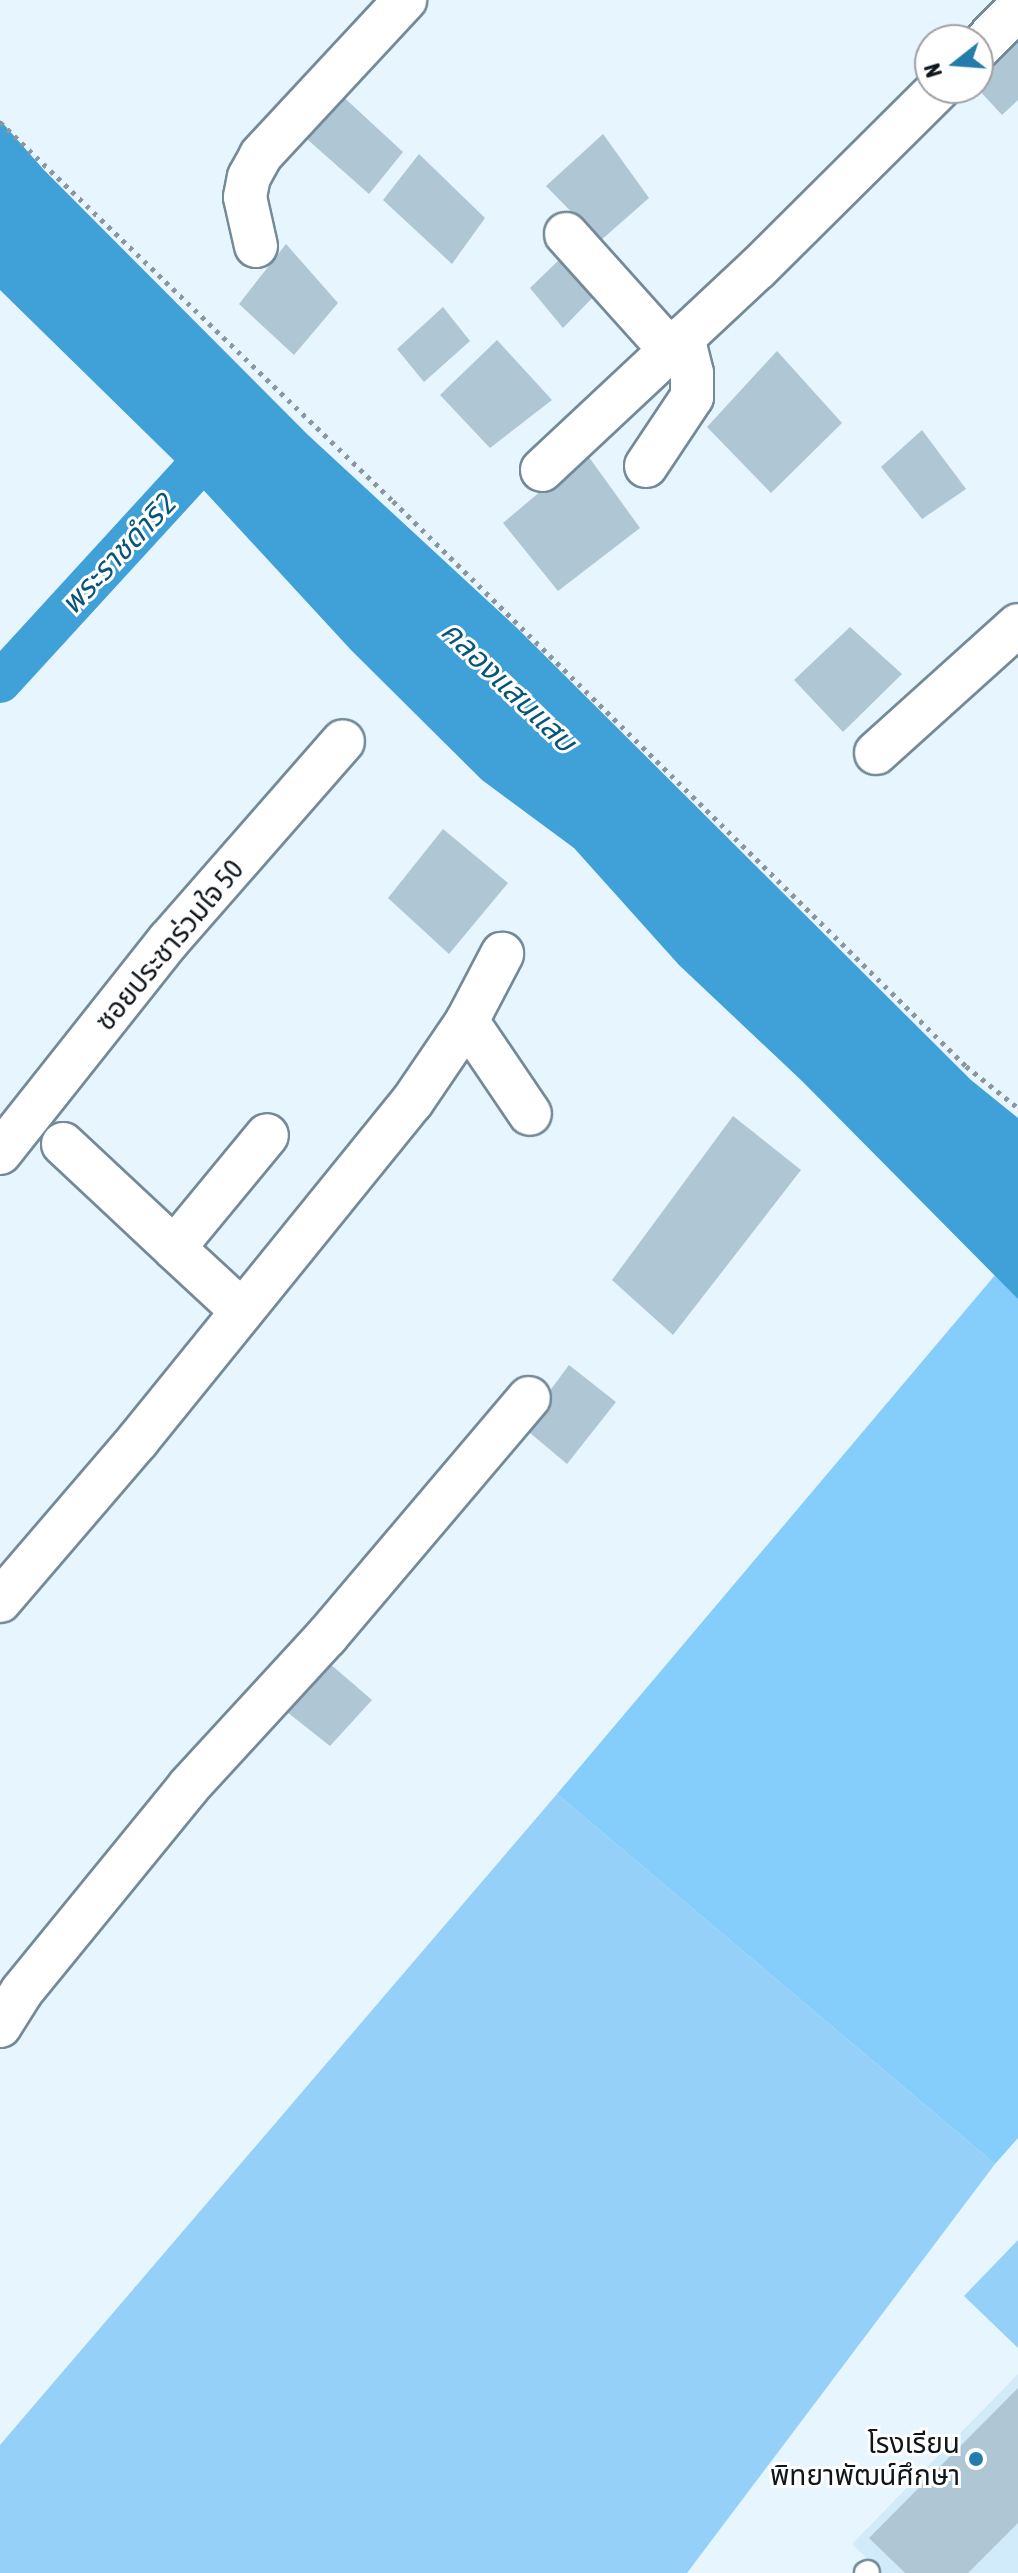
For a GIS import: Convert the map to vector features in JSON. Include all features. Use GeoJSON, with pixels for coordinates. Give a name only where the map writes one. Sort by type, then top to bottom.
{"type":"FeatureCollection","features":[{"type":"Feature","properties":{"kind":"street"},"geometry":{"type":"LineString","coordinates":[[256,246],[245,197],[249,177],[261,155],[405,0]]}},
{"type":"Feature","properties":{"kind":"street"},"geometry":{"type":"LineString","coordinates":[[994,33],[1018,8]]}},
{"type":"Feature","properties":{"kind":"street"},"geometry":{"type":"LineString","coordinates":[[542,470],[922,104]]}},
{"type":"Feature","properties":{"kind":"street"},"geometry":{"type":"LineString","coordinates":[[566,234],[676,343],[692,373],[692,397],[646,466]]}},
{"type":"Feature","properties":{"kind":"street"},"geometry":{"type":"LineString","coordinates":[[876,753],[1018,625]]}},
{"type":"Feature","properties":{"kind":"street","name":"ซอยประชาร่วมใจ 50"},"geometry":{"type":"LineString","coordinates":[[0,1153],[169,940],[343,741]]}},
{"type":"Feature","properties":{"kind":"street"},"geometry":{"type":"LineString","coordinates":[[0,1601],[412,1102],[467,1021],[502,954]]}},
{"type":"Feature","properties":{"kind":"street"},"geometry":{"type":"LineString","coordinates":[[467,1021],[530,1114]]}},
{"type":"Feature","properties":{"kind":"street"},"geometry":{"type":"LineString","coordinates":[[174,1248],[267,1135]]}},
{"type":"Feature","properties":{"kind":"street"},"geometry":{"type":"LineString","coordinates":[[63,1144],[242,1311]]}},
{"type":"Feature","properties":{"kind":"street"},"geometry":{"type":"LineString","coordinates":[[0,2026],[22,1991],[189,1786],[327,1636],[529,1398]]}},
{"type":"Feature","properties":{"kind":"path"},"geometry":{"type":"LineString","coordinates":[[0,122],[393,501],[966,1066],[1018,1108]]}},
{"type":"Feature","properties":{"kind":"shaded area"},"geometry":{"type":"Polygon","coordinates":[[[996,1274],[1018,1296],[1018,2138],[995,2164],[557,1794],[996,1274]]]}},
{"type":"Feature","properties":{"kind":"shaded area"},"geometry":{"type":"Polygon","coordinates":[[[557,1794],[995,2164],[687,2573],[0,2573],[0,2445],[557,1794]]]}},
{"type":"Feature","properties":{"kind":"shaded area"},"geometry":{"type":"Polygon","coordinates":[[[1018,2240],[1018,2348],[964,2296],[1018,2240]]]}},
{"type":"Feature","properties":{"kind":"shaded area","name":"โรงเรียน พิทยาพัฒน์ศึกษา"},"geometry":{"type":"Polygon","coordinates":[[[1018,2374],[1018,2573],[881,2573],[852,2544],[1018,2374]]]}},
{"type":"Feature","properties":{"kind":"water","name":"คลองแสนแสบ"},"geometry":{"type":"Polygon","coordinates":[[[0,120],[44,170],[307,434],[517,628],[971,1080],[1018,1118],[1018,1299],[802,1081],[679,965],[574,848],[482,780],[351,650],[196,482],[0,290],[0,120]]]}},
{"type":"Feature","properties":{"kind":"building"},"geometry":{"type":"Polygon","coordinates":[[[1018,31],[1018,100],[1002,115],[992,104],[994,54],[1018,31]]]}},
{"type":"Feature","properties":{"kind":"building"},"geometry":{"type":"Polygon","coordinates":[[[337,91],[403,152],[369,194],[299,132],[337,91]]]}},
{"type":"Feature","properties":{"kind":"building"},"geometry":{"type":"Polygon","coordinates":[[[603,134],[649,198],[600,241],[546,186],[603,134]]]}},
{"type":"Feature","properties":{"kind":"building"},"geometry":{"type":"Polygon","coordinates":[[[419,154],[485,218],[452,264],[383,200],[419,154]]]}},
{"type":"Feature","properties":{"kind":"building"},"geometry":{"type":"Polygon","coordinates":[[[286,244],[338,303],[294,355],[239,304],[286,244]]]}},
{"type":"Feature","properties":{"kind":"building"},"geometry":{"type":"Polygon","coordinates":[[[563,256],[598,292],[563,328],[530,288],[563,256]]]}},
{"type":"Feature","properties":{"kind":"building"},"geometry":{"type":"Polygon","coordinates":[[[443,307],[470,341],[424,382],[397,349],[443,307]]]}},
{"type":"Feature","properties":{"kind":"building"},"geometry":{"type":"Polygon","coordinates":[[[497,340],[552,400],[490,448],[440,395],[497,340]]]}},
{"type":"Feature","properties":{"kind":"building"},"geometry":{"type":"Polygon","coordinates":[[[777,351],[842,423],[771,493],[707,427],[777,351]]]}},
{"type":"Feature","properties":{"kind":"building"},"geometry":{"type":"Polygon","coordinates":[[[922,430],[966,489],[922,519],[881,467],[922,430]]]}},
{"type":"Feature","properties":{"kind":"building"},"geometry":{"type":"Polygon","coordinates":[[[586,453],[640,528],[558,591],[503,523],[586,453]]]}},
{"type":"Feature","properties":{"kind":"building"},"geometry":{"type":"Polygon","coordinates":[[[850,627],[902,674],[843,732],[794,680],[850,627]]]}},
{"type":"Feature","properties":{"kind":"building"},"geometry":{"type":"Polygon","coordinates":[[[443,829],[508,883],[449,954],[388,898],[443,829]]]}},
{"type":"Feature","properties":{"kind":"building"},"geometry":{"type":"Polygon","coordinates":[[[733,1116],[801,1170],[673,1335],[612,1280],[733,1116]]]}},
{"type":"Feature","properties":{"kind":"building"},"geometry":{"type":"Polygon","coordinates":[[[569,1365],[616,1402],[567,1464],[523,1427],[569,1365]]]}},
{"type":"Feature","properties":{"kind":"building"},"geometry":{"type":"Polygon","coordinates":[[[329,1663],[372,1700],[330,1746],[287,1712],[329,1663]]]}},
{"type":"Feature","properties":{"kind":"building","name":"โรงเรียน พิทยาพัฒน์ศึกษา"},"geometry":{"type":"Polygon","coordinates":[[[1018,2388],[1018,2523],[968,2573],[905,2573],[869,2538],[1018,2388]]]}},
{"type":"Feature","properties":{"kind":"waterway","name":"พระราชดำริ 2"},"geometry":{"type":"LineString","coordinates":[[0,682],[227,434]]}},
{"type":"Feature","properties":{"kind":"place","name":"โรงเรียน พิทยาพัฒน์ศึกษา"},"geometry":{"type":"Point","coordinates":[976,2459]}}]}
